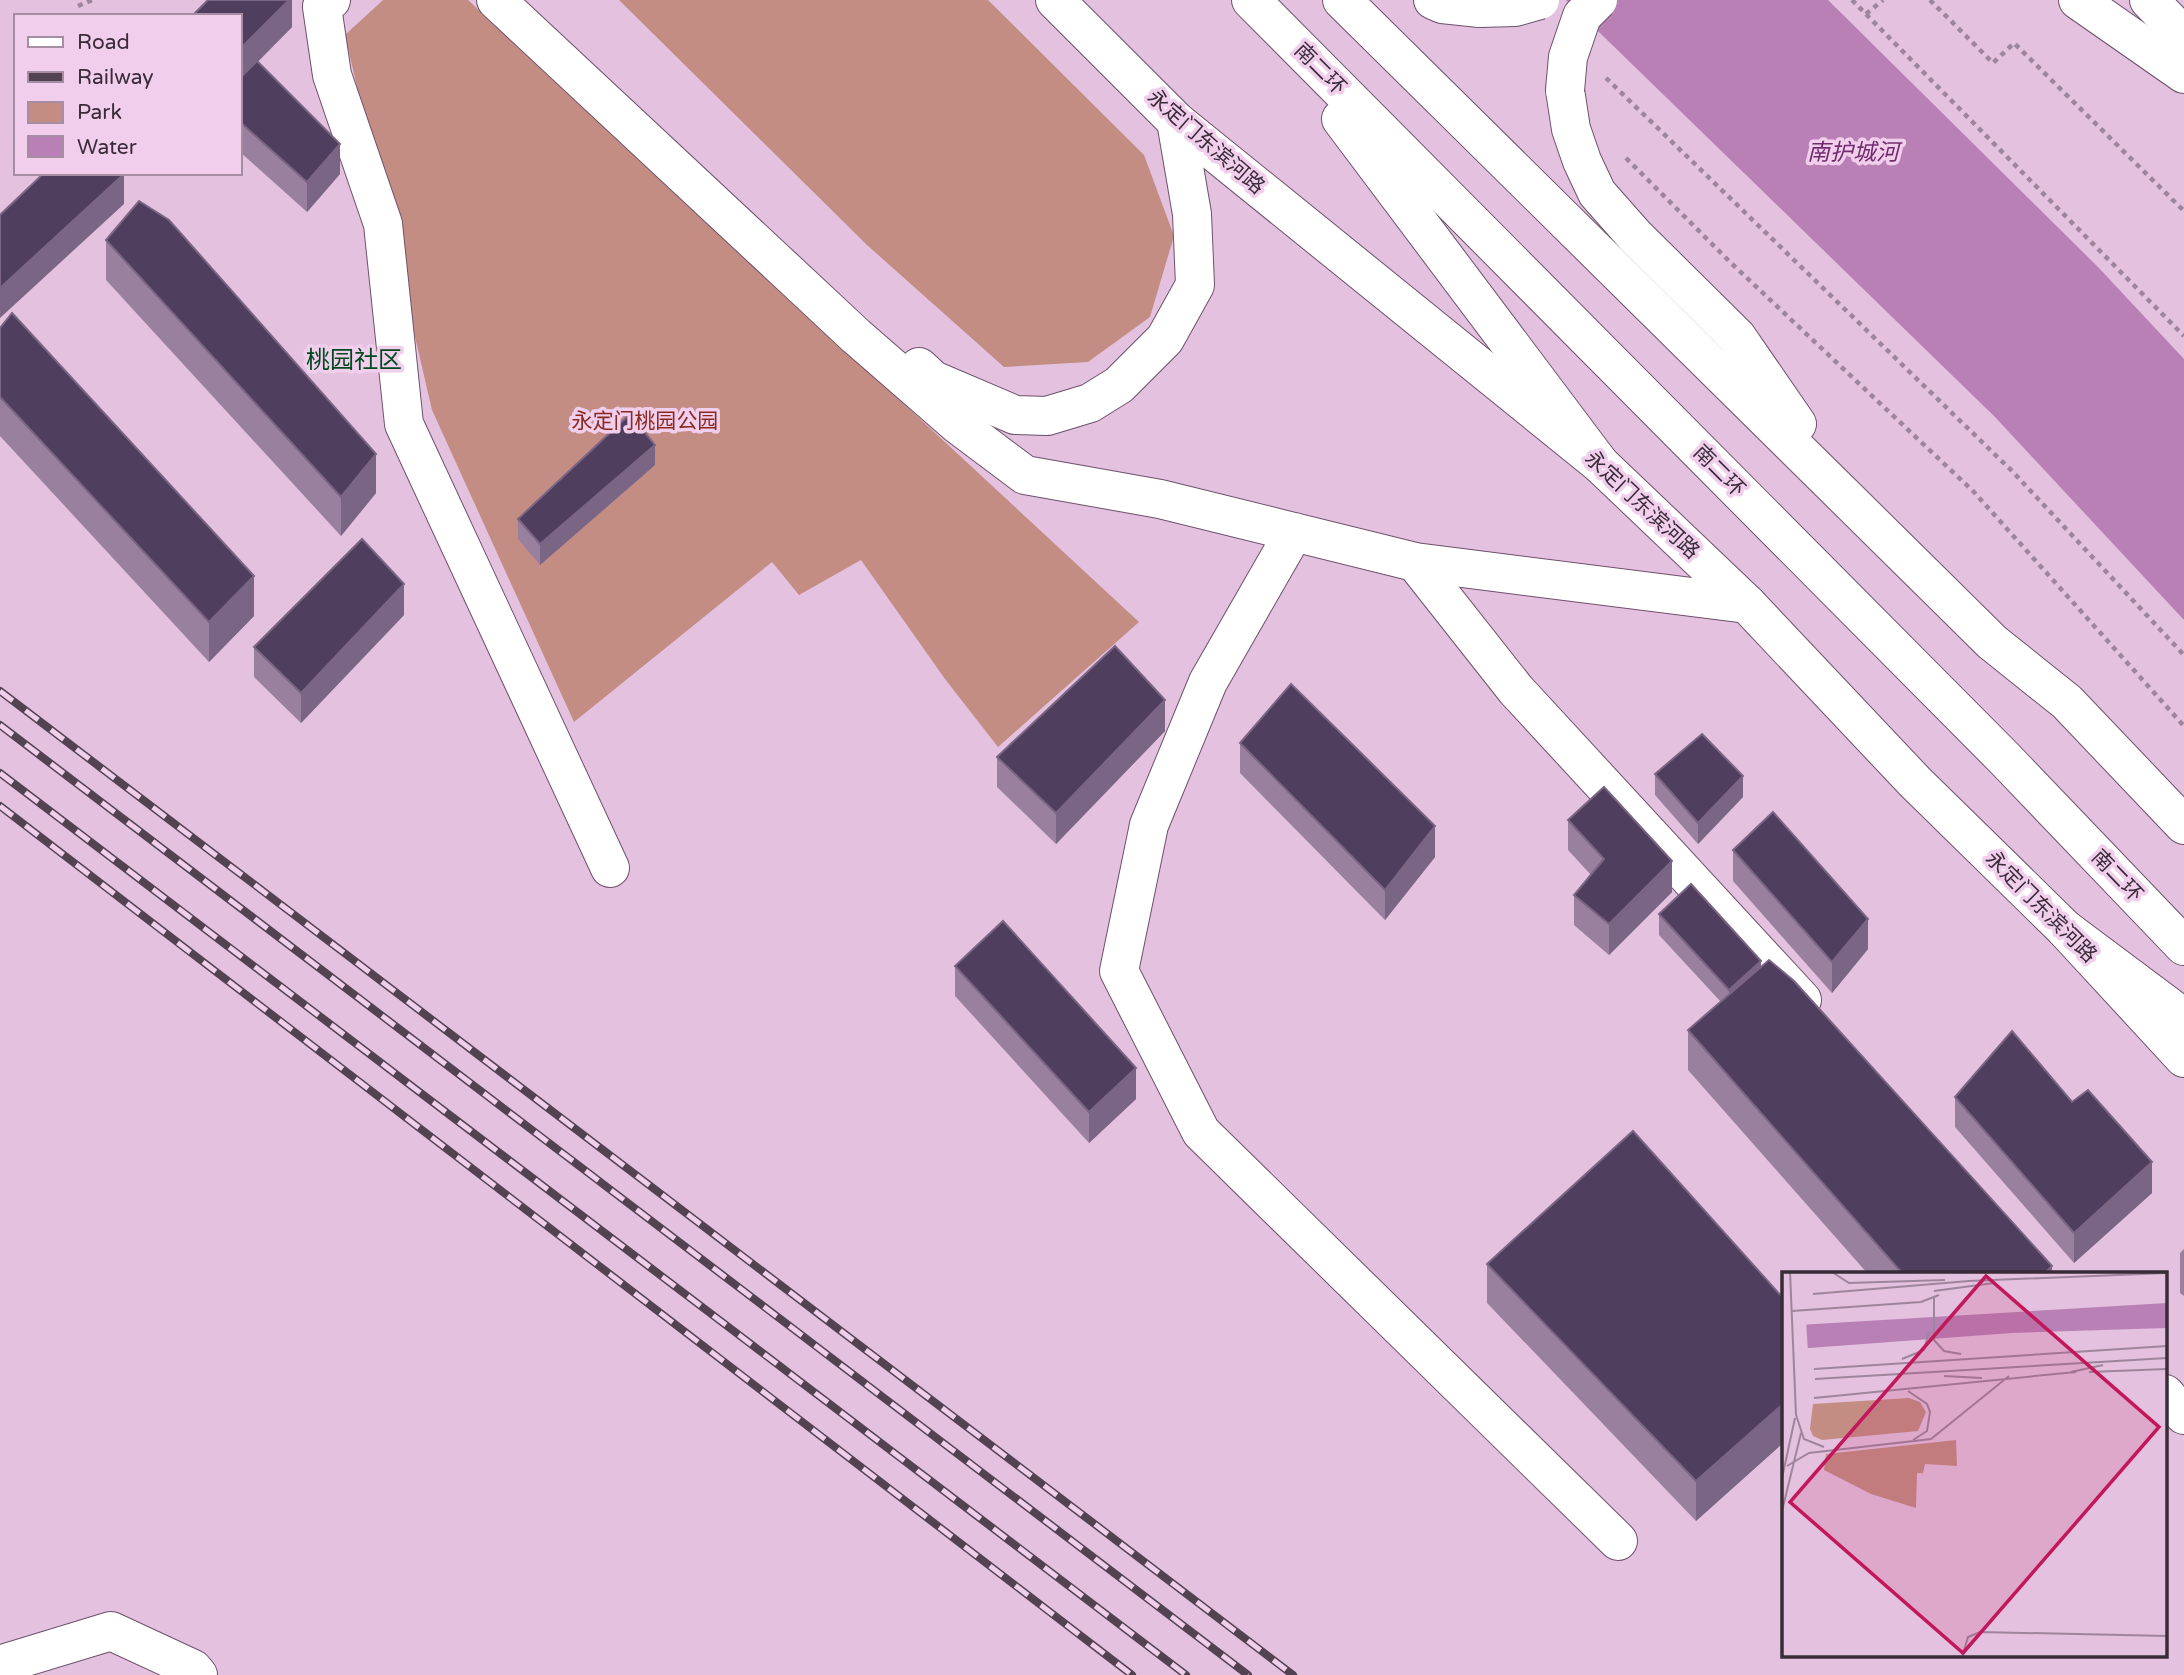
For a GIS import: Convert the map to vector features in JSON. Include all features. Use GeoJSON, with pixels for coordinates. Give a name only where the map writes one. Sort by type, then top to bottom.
{"type":"FeatureCollection","features":[{"type":"Feature","properties":{"kind":"main road"},"geometry":{"type":"LineString","coordinates":[[331,0],[322,7],[332,75],[383,224],[404,424],[610,867]]}},
{"type":"Feature","properties":{"kind":"main road"},"geometry":{"type":"LineString","coordinates":[[496,0],[856,336],[957,424],[1025,475],[1160,499],[1415,562],[1747,604]]}},
{"type":"Feature","properties":{"kind":"main road"},"geometry":{"type":"LineString","coordinates":[[534,0],[772,233],[933,380],[1014,415],[1047,416],[1090,403],[1119,385],[1166,339],[1195,285],[1192,214],[1176,121]]}},
{"type":"Feature","properties":{"kind":"main road","name":"永定门东滨河路"},"geometry":{"type":"LineString","coordinates":[[1055,0],[1176,121],[1600,464],[1747,604],[1915,782],[2065,929],[2184,1058]]}},
{"type":"Feature","properties":{"kind":"main road"},"geometry":{"type":"LineString","coordinates":[[1342,0],[1992,642],[2067,702],[2184,825]]}},
{"type":"Feature","properties":{"kind":"main road"},"geometry":{"type":"LineString","coordinates":[[1433,0],[1442,4],[1480,8],[1515,7],[1540,0]]}},
{"type":"Feature","properties":{"kind":"main road"},"geometry":{"type":"LineString","coordinates":[[1598,0],[1582,16],[1568,57],[1565,90],[1571,129],[1597,193],[1635,236],[1737,337],[1847,498]]}},
{"type":"Feature","properties":{"kind":"main road"},"geometry":{"type":"LineString","coordinates":[[2078,0],[2184,74]]}},
{"type":"Feature","properties":{"kind":"main road"},"geometry":{"type":"LineString","coordinates":[[2149,0],[2184,36]]}},
{"type":"Feature","properties":{"kind":"main road"},"geometry":{"type":"LineString","coordinates":[[1254,2],[1600,464]]}},
{"type":"Feature","properties":{"kind":"main road","name":"南二环"},"geometry":{"type":"LineString","coordinates":[[1254,2],[1985,739],[2184,946]]}},
{"type":"Feature","properties":{"kind":"main road"},"geometry":{"type":"LineString","coordinates":[[1294,532],[1208,682],[1149,825],[1119,971],[1201,1132],[1618,1541]]}},
{"type":"Feature","properties":{"kind":"main road"},"geometry":{"type":"LineString","coordinates":[[1415,562],[1516,690],[1827,1027]]}},
{"type":"Feature","properties":{"kind":"main road"},"geometry":{"type":"LineString","coordinates":[[2065,929],[2184,1018]]}},
{"type":"Feature","properties":{"kind":"main road"},"geometry":{"type":"LineString","coordinates":[[2166,1395],[2184,1415]]}},
{"type":"Feature","properties":{"kind":"main road"},"geometry":{"type":"LineString","coordinates":[[0,1668],[6,1663],[111,1632],[192,1669],[198,1675]]}},
{"type":"Feature","properties":{"kind":"path"},"geometry":{"type":"LineString","coordinates":[[78,6],[92,0]]}},
{"type":"Feature","properties":{"kind":"path"},"geometry":{"type":"LineString","coordinates":[[1852,0],[2184,336]]}},
{"type":"Feature","properties":{"kind":"path"},"geometry":{"type":"LineString","coordinates":[[1867,14],[1883,0]]}},
{"type":"Feature","properties":{"kind":"path"},"geometry":{"type":"LineString","coordinates":[[1930,0],[1993,63],[2014,43],[2184,211]]}},
{"type":"Feature","properties":{"kind":"path"},"geometry":{"type":"LineString","coordinates":[[1604,77],[2012,471],[2184,655]]}},
{"type":"Feature","properties":{"kind":"path"},"geometry":{"type":"LineString","coordinates":[[1619,148],[1730,262],[1973,491],[2184,726]]}},
{"type":"Feature","properties":{"kind":"green space","name":"永定门桃园公园"},"geometry":{"type":"Polygon","coordinates":[[[383,0],[468,0],[1139,622],[998,747],[945,679],[861,560],[799,595],[772,562],[574,722],[432,410],[345,35],[383,0]]]}},
{"type":"Feature","properties":{"kind":"green space"},"geometry":{"type":"Polygon","coordinates":[[[619,0],[988,0],[1144,155],[1174,236],[1150,317],[1088,362],[1004,367],[867,245],[619,0]]]}},
{"type":"Feature","properties":{"kind":"water","name":"南护城河"},"geometry":{"type":"Polygon","coordinates":[[[1566,0],[1828,0],[2098,267],[2184,359],[2184,620],[1995,417],[1566,0]]]}},
{"type":"Feature","properties":{"kind":"building"},"geometry":{"type":"Polygon","coordinates":[[[208,0],[289,0],[242,47],[242,14],[194,14],[208,0]]]}},
{"type":"Feature","properties":{"kind":"building"},"geometry":{"type":"Polygon","coordinates":[[[257,61],[340,144],[307,182],[242,124],[242,76],[257,61]]]}},
{"type":"Feature","properties":{"kind":"building"},"geometry":{"type":"Polygon","coordinates":[[[42,175],[123,175],[0,288],[0,215],[42,175]]]}},
{"type":"Feature","properties":{"kind":"building"},"geometry":{"type":"Polygon","coordinates":[[[139,201],[169,220],[376,454],[341,497],[106,240],[139,201]]]}},
{"type":"Feature","properties":{"kind":"building"},"geometry":{"type":"Polygon","coordinates":[[[12,313],[254,576],[209,622],[0,397],[0,328],[12,313]]]}},
{"type":"Feature","properties":{"kind":"building"},"geometry":{"type":"Polygon","coordinates":[[[630,414],[655,445],[540,544],[518,519],[630,414]]]}},
{"type":"Feature","properties":{"kind":"building"},"geometry":{"type":"Polygon","coordinates":[[[362,539],[404,584],[301,693],[254,647],[362,539]]]}},
{"type":"Feature","properties":{"kind":"building"},"geometry":{"type":"Polygon","coordinates":[[[1115,646],[1165,700],[1056,813],[997,757],[1115,646]]]}},
{"type":"Feature","properties":{"kind":"building"},"geometry":{"type":"Polygon","coordinates":[[[1291,684],[1435,826],[1385,890],[1240,743],[1291,684]]]}},
{"type":"Feature","properties":{"kind":"building"},"geometry":{"type":"Polygon","coordinates":[[[1702,734],[1743,776],[1698,823],[1655,774],[1702,734]]]}},
{"type":"Feature","properties":{"kind":"building"},"geometry":{"type":"Polygon","coordinates":[[[1604,787],[1672,861],[1609,924],[1574,895],[1604,859],[1568,820],[1604,787]]]}},
{"type":"Feature","properties":{"kind":"building"},"geometry":{"type":"Polygon","coordinates":[[[1773,812],[1868,919],[1832,962],[1733,850],[1773,812]]]}},
{"type":"Feature","properties":{"kind":"building"},"geometry":{"type":"Polygon","coordinates":[[[1691,884],[1761,961],[1729,990],[1659,914],[1691,884]]]}},
{"type":"Feature","properties":{"kind":"building"},"geometry":{"type":"Polygon","coordinates":[[[1003,921],[1136,1068],[1089,1112],[955,966],[1003,921]]]}},
{"type":"Feature","properties":{"kind":"building"},"geometry":{"type":"Polygon","coordinates":[[[1769,960],[1794,981],[2052,1266],[2046,1272],[1901,1272],[1688,1030],[1769,960]]]}},
{"type":"Feature","properties":{"kind":"building"},"geometry":{"type":"Polygon","coordinates":[[[2012,1031],[2072,1102],[2088,1090],[2152,1162],[2074,1233],[1955,1097],[2012,1031]]]}},
{"type":"Feature","properties":{"kind":"building"},"geometry":{"type":"Polygon","coordinates":[[[1633,1131],[1782,1297],[1782,1405],[1696,1481],[1487,1264],[1633,1131]]]}},
{"type":"Feature","properties":{"kind":"railway"},"geometry":{"type":"LineString","coordinates":[[0,691],[1293,1675]]}},
{"type":"Feature","properties":{"kind":"railway"},"geometry":{"type":"LineString","coordinates":[[0,725],[1248,1675]]}},
{"type":"Feature","properties":{"kind":"railway"},"geometry":{"type":"LineString","coordinates":[[0,773],[1186,1675]]}},
{"type":"Feature","properties":{"kind":"railway"},"geometry":{"type":"LineString","coordinates":[[0,806],[1132,1675]]}},
{"type":"Feature","properties":{"kind":"district","name":"桃园社区"},"geometry":{"type":"Point","coordinates":[354,360]}}]}
